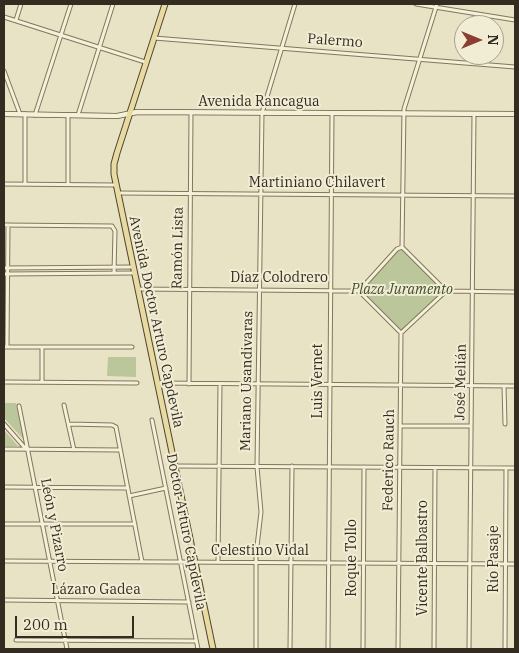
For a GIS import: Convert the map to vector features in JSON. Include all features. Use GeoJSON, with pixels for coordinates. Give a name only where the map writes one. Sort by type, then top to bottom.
{"type":"FeatureCollection","features":[{"type":"Feature","properties":{"kind":"main road","name":"Avenida Doctor Arturo Capdevila"},"geometry":{"type":"LineString","coordinates":[[164,4],[114,164],[116,185],[133,270],[213,649]]}},
{"type":"Feature","properties":{"kind":"main road","name":"Avenida Rancagua"},"geometry":{"type":"LineString","coordinates":[[4,114],[118,116],[129,113],[191,112],[515,114]]}},
{"type":"Feature","properties":{"kind":"street"},"geometry":{"type":"LineString","coordinates":[[16,20],[21,4]]}},
{"type":"Feature","properties":{"kind":"street"},"geometry":{"type":"LineString","coordinates":[[35,114],[71,4]]}},
{"type":"Feature","properties":{"kind":"street"},"geometry":{"type":"LineString","coordinates":[[78,115],[113,4]]}},
{"type":"Feature","properties":{"kind":"street","name":"Mariano Usandivaras"},"geometry":{"type":"LineString","coordinates":[[256,649],[255,562],[261,512],[257,467],[262,113],[296,4]]}},
{"type":"Feature","properties":{"kind":"street"},"geometry":{"type":"LineString","coordinates":[[416,4],[436,5],[515,20]]}},
{"type":"Feature","properties":{"kind":"street"},"geometry":{"type":"LineString","coordinates":[[436,5],[403,114],[402,247],[446,291]]}},
{"type":"Feature","properties":{"kind":"street"},"geometry":{"type":"LineString","coordinates":[[4,17],[146,62]]}},
{"type":"Feature","properties":{"kind":"street","name":"Palermo"},"geometry":{"type":"LineString","coordinates":[[154,38],[515,67]]}},
{"type":"Feature","properties":{"kind":"street"},"geometry":{"type":"LineString","coordinates":[[4,71],[22,114],[25,184]]}},
{"type":"Feature","properties":{"kind":"street","name":"Ramón Lista"},"geometry":{"type":"LineString","coordinates":[[189,384],[191,112]]}},
{"type":"Feature","properties":{"kind":"street","name":"Luis Vernet"},"geometry":{"type":"LineString","coordinates":[[328,649],[332,113]]}},
{"type":"Feature","properties":{"kind":"street","name":"José Melián"},"geometry":{"type":"LineString","coordinates":[[470,649],[474,114]]}},
{"type":"Feature","properties":{"kind":"street"},"geometry":{"type":"LineString","coordinates":[[68,115],[68,184]]}},
{"type":"Feature","properties":{"kind":"street"},"geometry":{"type":"LineString","coordinates":[[4,184],[116,185]]}},
{"type":"Feature","properties":{"kind":"street","name":"Martiniano Chilavert"},"geometry":{"type":"LineString","coordinates":[[118,193],[515,196]]}},
{"type":"Feature","properties":{"kind":"street"},"geometry":{"type":"LineString","coordinates":[[114,273],[115,231],[113,227],[6,225],[5,347],[132,347]]}},
{"type":"Feature","properties":{"kind":"street"},"geometry":{"type":"LineString","coordinates":[[402,247],[397,249],[359,291],[401,334],[446,291],[515,292]]}},
{"type":"Feature","properties":{"kind":"street"},"geometry":{"type":"LineString","coordinates":[[6,268],[114,268],[133,270]]}},
{"type":"Feature","properties":{"kind":"street"},"geometry":{"type":"LineString","coordinates":[[6,274],[114,273],[133,270]]}},
{"type":"Feature","properties":{"kind":"street","name":"Díaz Colodrero"},"geometry":{"type":"LineString","coordinates":[[138,289],[359,291]]}},
{"type":"Feature","properties":{"kind":"street","name":"Federico Rauch"},"geometry":{"type":"LineString","coordinates":[[398,649],[401,334]]}},
{"type":"Feature","properties":{"kind":"street"},"geometry":{"type":"LineString","coordinates":[[42,347],[42,382]]}},
{"type":"Feature","properties":{"kind":"street"},"geometry":{"type":"LineString","coordinates":[[4,382],[137,383]]}},
{"type":"Feature","properties":{"kind":"street"},"geometry":{"type":"LineString","coordinates":[[157,383],[515,386]]}},
{"type":"Feature","properties":{"kind":"street"},"geometry":{"type":"LineString","coordinates":[[218,562],[220,384]]}},
{"type":"Feature","properties":{"kind":"street"},"geometry":{"type":"LineString","coordinates":[[504,386],[505,424]]}},
{"type":"Feature","properties":{"kind":"street"},"geometry":{"type":"LineString","coordinates":[[64,405],[74,450]]}},
{"type":"Feature","properties":{"kind":"street","name":"León y Pizarro"},"geometry":{"type":"LineString","coordinates":[[19,406],[67,649]]}},
{"type":"Feature","properties":{"kind":"street","name":"Doctor Arturo Capdevila"},"geometry":{"type":"LineString","coordinates":[[152,420],[198,649]]}},
{"type":"Feature","properties":{"kind":"street"},"geometry":{"type":"LineString","coordinates":[[4,424],[27,449]]}},
{"type":"Feature","properties":{"kind":"street"},"geometry":{"type":"LineString","coordinates":[[69,424],[114,425],[142,562]]}},
{"type":"Feature","properties":{"kind":"street"},"geometry":{"type":"LineString","coordinates":[[400,426],[471,426]]}},
{"type":"Feature","properties":{"kind":"street"},"geometry":{"type":"LineString","coordinates":[[4,449],[120,450]]}},
{"type":"Feature","properties":{"kind":"street"},"geometry":{"type":"LineString","coordinates":[[175,466],[515,468]]}},
{"type":"Feature","properties":{"kind":"street"},"geometry":{"type":"LineString","coordinates":[[290,649],[292,466]]}},
{"type":"Feature","properties":{"kind":"street","name":"Roque Tollo"},"geometry":{"type":"LineString","coordinates":[[363,649],[364,467]]}},
{"type":"Feature","properties":{"kind":"street","name":"Vicente Balbastro"},"geometry":{"type":"LineString","coordinates":[[434,649],[435,468]]}},
{"type":"Feature","properties":{"kind":"street","name":"Río Pasaje"},"geometry":{"type":"LineString","coordinates":[[505,649],[506,468]]}},
{"type":"Feature","properties":{"kind":"street"},"geometry":{"type":"LineString","coordinates":[[4,487],[128,488]]}},
{"type":"Feature","properties":{"kind":"street"},"geometry":{"type":"LineString","coordinates":[[129,496],[166,488]]}},
{"type":"Feature","properties":{"kind":"street"},"geometry":{"type":"LineString","coordinates":[[4,524],[135,524]]}},
{"type":"Feature","properties":{"kind":"street","name":"Celestino Vidal"},"geometry":{"type":"LineString","coordinates":[[4,561],[515,564]]}},
{"type":"Feature","properties":{"kind":"street","name":"Lázaro Gadea"},"geometry":{"type":"LineString","coordinates":[[4,600],[189,602]]}},
{"type":"Feature","properties":{"kind":"street"},"geometry":{"type":"LineString","coordinates":[[16,640],[196,641]]}},
{"type":"Feature","properties":{"kind":"green space","name":"Plaza Juramento"},"geometry":{"type":"Polygon","coordinates":[[[402,247],[446,291],[401,333],[360,293],[360,288],[397,249],[402,247]]]}},
{"type":"Feature","properties":{"kind":"green space"},"geometry":{"type":"Polygon","coordinates":[[[108,357],[136,357],[136,377],[107,376],[108,357]]]}},
{"type":"Feature","properties":{"kind":"green space"},"geometry":{"type":"Polygon","coordinates":[[[4,403],[16,403],[24,440],[4,418],[4,403]]]}},
{"type":"Feature","properties":{"kind":"green space"},"geometry":{"type":"Polygon","coordinates":[[[4,430],[18,446],[4,446],[4,430]]]}}]}
